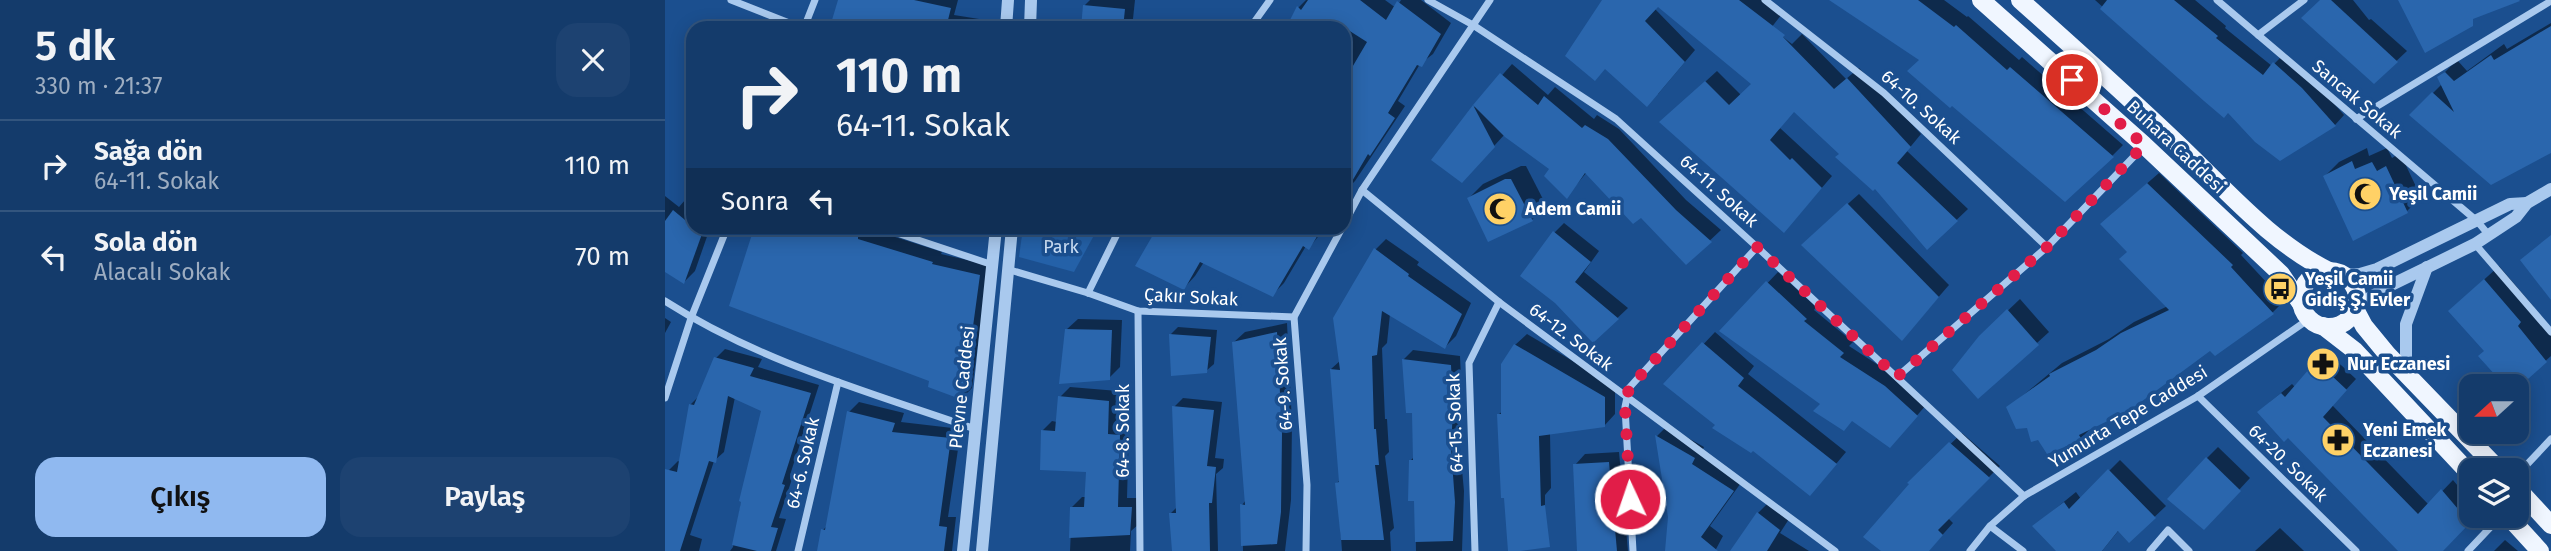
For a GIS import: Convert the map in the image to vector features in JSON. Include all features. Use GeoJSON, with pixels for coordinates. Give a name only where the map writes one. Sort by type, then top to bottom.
{"type":"FeatureCollection","features":[{"type":"Feature","properties":{"kind":"main road","name":"Buhara Caddesi"},"geometry":{"type":"LineString","coordinates":[[1982,0],[2144,145],[2281,274],[2312,317],[2354,350],[2459,462]]}},
{"type":"Feature","properties":{"kind":"main road","name":"Buhara Caddesi"},"geometry":{"type":"LineString","coordinates":[[2020,0],[2274,236],[2311,262],[2337,273]]}},
{"type":"Feature","properties":{"kind":"main road"},"geometry":{"type":"LineString","coordinates":[[2355,308],[2344,323],[2334,327],[2312,317],[2302,294],[2315,275],[2337,273],[2350,282],[2355,291],[2355,308],[2367,331],[2487,458]]}},
{"type":"Feature","properties":{"kind":"main road"},"geometry":{"type":"LineString","coordinates":[[2529,501],[2551,525]]}},
{"type":"Feature","properties":{"kind":"main road"},"geometry":{"type":"LineString","coordinates":[[2519,528],[2540,551]]}},
{"type":"Feature","properties":{"kind":"street"},"geometry":{"type":"LineString","coordinates":[[731,0],[785,21]]}},
{"type":"Feature","properties":{"kind":"street"},"geometry":{"type":"LineString","coordinates":[[806,21],[815,0]]}},
{"type":"Feature","properties":{"kind":"street"},"geometry":{"type":"LineString","coordinates":[[1006,21],[1008,0]]}},
{"type":"Feature","properties":{"kind":"street"},"geometry":{"type":"LineString","coordinates":[[1030,21],[1031,0]]}},
{"type":"Feature","properties":{"kind":"street"},"geometry":{"type":"LineString","coordinates":[[1255,21],[1270,0]]}},
{"type":"Feature","properties":{"kind":"street","name":"64-11. Sokak"},"geometry":{"type":"LineString","coordinates":[[1428,0],[1473,25],[1616,120],[1757,247],[2024,496]]}},
{"type":"Feature","properties":{"kind":"street","name":"64-9. Sokak"},"geometry":{"type":"LineString","coordinates":[[1351,211],[1362,190],[1490,0]]}},
{"type":"Feature","properties":{"kind":"street","name":"64-10. Sokak"},"geometry":{"type":"LineString","coordinates":[[1766,0],[1884,93],[2047,247]]}},
{"type":"Feature","properties":{"kind":"street","name":"Sancak Sokak"},"geometry":{"type":"LineString","coordinates":[[2217,0],[2477,221],[2488,234]]}},
{"type":"Feature","properties":{"kind":"street"},"geometry":{"type":"LineString","coordinates":[[2258,35],[2304,0]]}},
{"type":"Feature","properties":{"kind":"street"},"geometry":{"type":"LineString","coordinates":[[2356,119],[2551,1]]}},
{"type":"Feature","properties":{"kind":"street"},"geometry":{"type":"LineString","coordinates":[[1897,377],[2047,247],[2144,145]]}},
{"type":"Feature","properties":{"kind":"street"},"geometry":{"type":"LineString","coordinates":[[2355,308],[2371,296],[2475,244],[2516,217],[2528,203],[2551,189]]}},
{"type":"Feature","properties":{"kind":"street","name":"64-12. Sokak"},"geometry":{"type":"LineString","coordinates":[[1362,190],[1499,302],[1835,551]]}},
{"type":"Feature","properties":{"kind":"street"},"geometry":{"type":"LineString","coordinates":[[2337,273],[2360,274],[2377,269],[2510,204],[2528,203]]}},
{"type":"Feature","properties":{"kind":"street"},"geometry":{"type":"LineString","coordinates":[[665,398],[691,318],[724,235]]}},
{"type":"Feature","properties":{"kind":"street"},"geometry":{"type":"LineString","coordinates":[[903,235],[993,265]]}},
{"type":"Feature","properties":{"kind":"street","name":"Plevne Caddesi"},"geometry":{"type":"LineString","coordinates":[[963,551],[995,235]]}},
{"type":"Feature","properties":{"kind":"street","name":"Plevne Caddesi"},"geometry":{"type":"LineString","coordinates":[[982,551],[1012,235]]}},
{"type":"Feature","properties":{"kind":"street"},"geometry":{"type":"LineString","coordinates":[[1088,293],[1117,235]]}},
{"type":"Feature","properties":{"kind":"street","name":"64-9. Sokak"},"geometry":{"type":"LineString","coordinates":[[1306,551],[1307,485],[1294,317],[1338,235]]}},
{"type":"Feature","properties":{"kind":"street"},"geometry":{"type":"LineString","coordinates":[[2475,244],[2551,332]]}},
{"type":"Feature","properties":{"kind":"street"},"geometry":{"type":"LineString","coordinates":[[1633,551],[1627,398],[1629,388],[1757,247]]}},
{"type":"Feature","properties":{"kind":"street"},"geometry":{"type":"LineString","coordinates":[[2406,374],[2406,324],[2427,267]]}},
{"type":"Feature","properties":{"kind":"street","name":"Çakır Sokak"},"geometry":{"type":"LineString","coordinates":[[1010,270],[1138,311],[1294,317]]}},
{"type":"Feature","properties":{"kind":"street"},"geometry":{"type":"LineString","coordinates":[[665,301],[691,318],[781,361],[975,429]]}},
{"type":"Feature","properties":{"kind":"street","name":"64-15. Sokak"},"geometry":{"type":"LineString","coordinates":[[1475,551],[1469,363],[1499,302]]}},
{"type":"Feature","properties":{"kind":"street","name":"64-8. Sokak"},"geometry":{"type":"LineString","coordinates":[[1138,311],[1140,551]]}},
{"type":"Feature","properties":{"kind":"street","name":"Yumurta Tepe Caddesi"},"geometry":{"type":"LineString","coordinates":[[1970,551],[1990,526],[2024,496],[2198,396],[2312,317]]}},
{"type":"Feature","properties":{"kind":"street","name":"64-6. Sokak"},"geometry":{"type":"LineString","coordinates":[[798,551],[838,382]]}},
{"type":"Feature","properties":{"kind":"street","name":"64-20. Sokak"},"geometry":{"type":"LineString","coordinates":[[2198,396],[2356,551]]}},
{"type":"Feature","properties":{"kind":"street"},"geometry":{"type":"LineString","coordinates":[[2529,462],[2551,439]]}},
{"type":"Feature","properties":{"kind":"street"},"geometry":{"type":"LineString","coordinates":[[1990,526],[2022,551]]}},
{"type":"Feature","properties":{"kind":"street"},"geometry":{"type":"LineString","coordinates":[[2468,551],[2490,528]]}},
{"type":"Feature","properties":{"kind":"street"},"geometry":{"type":"LineString","coordinates":[[2150,551],[2168,530],[2189,551]]}},
{"type":"Feature","properties":{"kind":"green space","name":"Park"},"geometry":{"type":"Polygon","coordinates":[[[1022,235],[1094,235],[1074,272],[1019,257],[1022,235]]]}},
{"type":"Feature","properties":{"kind":"building"},"geometry":{"type":"Polygon","coordinates":[[[838,0],[914,0],[951,8],[948,21],[832,20],[838,0]]]}},
{"type":"Feature","properties":{"kind":"building"},"geometry":{"type":"Polygon","coordinates":[[[1308,0],[1360,0],[1386,20],[1397,1],[1441,34],[1422,67],[1417,65],[1388,113],[1395,118],[1370,156],[1368,154],[1351,183],[1351,69],[1367,42],[1351,32],[1351,21],[1290,21],[1297,6],[1301,10],[1308,0]]]}},
{"type":"Feature","properties":{"kind":"building"},"geometry":{"type":"Polygon","coordinates":[[[1602,0],[1739,0],[1785,35],[1783,37],[1834,89],[1847,78],[1911,147],[1897,163],[1958,221],[1927,250],[1875,189],[1873,191],[1835,157],[1839,154],[1794,112],[1770,140],[1822,188],[1784,233],[1659,122],[1705,81],[1729,105],[1751,84],[1658,7],[1645,21],[1685,62],[1647,107],[1605,69],[1595,81],[1565,56],[1602,0]]]}},
{"type":"Feature","properties":{"kind":"building"},"geometry":{"type":"Polygon","coordinates":[[[1829,0],[1918,0],[1954,27],[1956,25],[2007,70],[2010,67],[2114,157],[2065,202],[1907,71],[1919,60],[1829,0]]]}},
{"type":"Feature","properties":{"kind":"building"},"geometry":{"type":"Polygon","coordinates":[[[2107,0],[2174,0],[2263,75],[2273,62],[2302,88],[2336,126],[2280,161],[2255,142],[2228,113],[2224,118],[2100,9],[2107,0]]]}},
{"type":"Feature","properties":{"kind":"building"},"geometry":{"type":"Polygon","coordinates":[[[2320,0],[2331,0],[2398,62],[2374,84],[2301,18],[2320,0]]]}},
{"type":"Feature","properties":{"kind":"building"},"geometry":{"type":"Polygon","coordinates":[[[2398,0],[2520,1],[2473,19],[2473,26],[2425,53],[2398,0]]]}},
{"type":"Feature","properties":{"kind":"building"},"geometry":{"type":"Polygon","coordinates":[[[1083,5],[1125,9],[1124,21],[1082,21],[1083,5]]]}},
{"type":"Feature","properties":{"kind":"building"},"geometry":{"type":"Polygon","coordinates":[[[2551,26],[2551,153],[2491,185],[2409,115],[2432,92],[2454,112],[2437,77],[2445,72],[2454,81],[2491,55],[2494,60],[2551,26]]]}},
{"type":"Feature","properties":{"kind":"building"},"geometry":{"type":"Polygon","coordinates":[[[1500,73],[1538,105],[1544,96],[1582,128],[1585,125],[1608,139],[1676,210],[1712,242],[1686,265],[1641,218],[1633,224],[1585,173],[1567,199],[1544,176],[1549,169],[1505,137],[1473,105],[1500,73]]]}},
{"type":"Feature","properties":{"kind":"building"},"geometry":{"type":"Polygon","coordinates":[[[1473,105],[1495,147],[1462,183],[1431,160],[1473,105]]]}},
{"type":"Feature","properties":{"kind":"building","name":"Yeşil Camii"},"geometry":{"type":"Polygon","coordinates":[[[2352,161],[2355,169],[2372,162],[2377,171],[2386,166],[2408,213],[2353,241],[2323,176],[2352,161]]]}},
{"type":"Feature","properties":{"kind":"building","name":"Adem Camii"},"geometry":{"type":"Polygon","coordinates":[[[1505,179],[1511,179],[1533,221],[1488,242],[1467,198],[1505,179]]]}},
{"type":"Feature","properties":{"kind":"building"},"geometry":{"type":"Polygon","coordinates":[[[2147,183],[2233,265],[2231,267],[2274,314],[2215,356],[2210,351],[2130,410],[2079,435],[2082,440],[2047,454],[2038,440],[2031,442],[2027,428],[2016,429],[2006,407],[2050,376],[2049,374],[2096,350],[2121,333],[2169,310],[2119,259],[2127,252],[2100,224],[2147,183]]]}},
{"type":"Feature","properties":{"kind":"building"},"geometry":{"type":"Polygon","coordinates":[[[1847,203],[1939,297],[1902,341],[1801,245],[1847,203]]]}},
{"type":"Feature","properties":{"kind":"building"},"geometry":{"type":"Polygon","coordinates":[[[673,210],[686,221],[686,235],[702,235],[684,284],[665,272],[665,221],[673,210]]]}},
{"type":"Feature","properties":{"kind":"building"},"geometry":{"type":"Polygon","coordinates":[[[1553,231],[1591,262],[1575,282],[1619,319],[1593,343],[1555,303],[1520,276],[1553,231]]]}},
{"type":"Feature","properties":{"kind":"building"},"geometry":{"type":"Polygon","coordinates":[[[752,235],[852,235],[933,262],[932,264],[980,275],[963,400],[928,387],[929,381],[729,306],[752,235]]]}},
{"type":"Feature","properties":{"kind":"building"},"geometry":{"type":"Polygon","coordinates":[[[1153,235],[1318,235],[1309,250],[1303,246],[1273,297],[1200,262],[1184,290],[1135,266],[1153,235]]]}},
{"type":"Feature","properties":{"kind":"building"},"geometry":{"type":"Polygon","coordinates":[[[2551,235],[2551,300],[2520,260],[2551,235]]]}},
{"type":"Feature","properties":{"kind":"building"},"geometry":{"type":"Polygon","coordinates":[[[1374,248],[1462,314],[1445,349],[1382,311],[1377,355],[1372,356],[1374,429],[1379,465],[1375,465],[1384,540],[1341,540],[1335,483],[1339,482],[1330,369],[1340,370],[1333,318],[1374,248]]]}},
{"type":"Feature","properties":{"kind":"building"},"geometry":{"type":"Polygon","coordinates":[[[2484,279],[2521,322],[2518,326],[2547,362],[2529,378],[2529,374],[2494,374],[2478,356],[2484,351],[2448,311],[2484,279]]]}},
{"type":"Feature","properties":{"kind":"building"},"geometry":{"type":"Polygon","coordinates":[[[1766,281],[1807,319],[1804,321],[1844,353],[1840,357],[1885,386],[1918,416],[1890,448],[1852,421],[1844,431],[1813,411],[1820,404],[1719,331],[1766,281]]]}},
{"type":"Feature","properties":{"kind":"building"},"geometry":{"type":"Polygon","coordinates":[[[2007,309],[2039,345],[1978,399],[1952,370],[1979,336],[2007,309]]]}},
{"type":"Feature","properties":{"kind":"building"},"geometry":{"type":"Polygon","coordinates":[[[1065,329],[1112,330],[1110,380],[1059,384],[1065,329]]]}},
{"type":"Feature","properties":{"kind":"building"},"geometry":{"type":"Polygon","coordinates":[[[1277,332],[1282,434],[1281,512],[1277,544],[1241,546],[1240,504],[1245,505],[1232,342],[1277,332]]]}},
{"type":"Feature","properties":{"kind":"building"},"geometry":{"type":"Polygon","coordinates":[[[1169,334],[1211,337],[1207,373],[1171,376],[1169,334]]]}},
{"type":"Feature","properties":{"kind":"building"},"geometry":{"type":"Polygon","coordinates":[[[1702,342],[1744,378],[1738,386],[1837,464],[1810,496],[1753,451],[1751,453],[1712,428],[1715,425],[1663,384],[1702,342]]]}},
{"type":"Feature","properties":{"kind":"building"},"geometry":{"type":"Polygon","coordinates":[[[1514,344],[1605,397],[1605,427],[1539,436],[1541,506],[1545,505],[1550,547],[1521,551],[1508,551],[1504,498],[1501,498],[1497,414],[1501,414],[1501,364],[1514,344]]]}},
{"type":"Feature","properties":{"kind":"building"},"geometry":{"type":"Polygon","coordinates":[[[714,357],[754,368],[750,376],[811,393],[771,527],[778,528],[771,551],[757,551],[732,545],[741,502],[739,501],[761,411],[728,396],[716,463],[709,461],[680,551],[665,551],[665,469],[677,472],[689,404],[694,405],[714,357]]]}},
{"type":"Feature","properties":{"kind":"building"},"geometry":{"type":"Polygon","coordinates":[[[1402,359],[1451,365],[1451,448],[1455,502],[1453,541],[1415,542],[1414,501],[1408,501],[1409,460],[1413,460],[1412,413],[1406,413],[1402,359]]]}},
{"type":"Feature","properties":{"kind":"building"},"geometry":{"type":"Polygon","coordinates":[[[2316,361],[2347,390],[2323,417],[2418,514],[2441,489],[2459,510],[2459,528],[2465,528],[2443,551],[2398,551],[2288,438],[2284,442],[2257,412],[2281,393],[2285,397],[2316,361]]]}},
{"type":"Feature","properties":{"kind":"building"},"geometry":{"type":"Polygon","coordinates":[[[1058,396],[1109,401],[1108,434],[1120,435],[1118,507],[1132,507],[1130,535],[1069,538],[1070,507],[1084,507],[1086,472],[1040,470],[1041,430],[1055,431],[1058,396]]]}},
{"type":"Feature","properties":{"kind":"building"},"geometry":{"type":"Polygon","coordinates":[[[1172,406],[1214,410],[1207,466],[1216,467],[1212,503],[1209,503],[1210,551],[1172,551],[1169,513],[1176,513],[1172,406]]]}},
{"type":"Feature","properties":{"kind":"building"},"geometry":{"type":"Polygon","coordinates":[[[847,411],[895,423],[892,432],[951,438],[939,526],[947,527],[944,551],[817,551],[821,529],[825,530],[847,411]]]}},
{"type":"Feature","properties":{"kind":"building"},"geometry":{"type":"Polygon","coordinates":[[[1655,435],[1695,458],[1692,464],[1734,491],[1701,537],[1718,551],[1665,551],[1668,517],[1655,435]]]}},
{"type":"Feature","properties":{"kind":"building"},"geometry":{"type":"Polygon","coordinates":[[[1949,442],[1990,478],[1938,530],[1943,535],[1929,551],[1881,551],[1863,537],[1909,484],[1907,483],[1949,442]]]}},
{"type":"Feature","properties":{"kind":"building"},"geometry":{"type":"Polygon","coordinates":[[[2206,457],[2241,491],[2204,530],[2167,499],[2206,457]]]}},
{"type":"Feature","properties":{"kind":"building"},"geometry":{"type":"Polygon","coordinates":[[[1609,462],[1617,551],[1577,551],[1573,464],[1609,462]]]}},
{"type":"Feature","properties":{"kind":"building"},"geometry":{"type":"Polygon","coordinates":[[[2108,469],[2156,518],[2129,543],[2118,531],[2102,551],[2056,551],[2032,526],[2064,502],[2069,509],[2108,469]]]}},
{"type":"Feature","properties":{"kind":"building"},"geometry":{"type":"Polygon","coordinates":[[[1757,512],[1780,530],[1767,551],[1730,551],[1757,512]]]}},
{"type":"Feature","properties":{"kind":"place","name":"Yeşil Camii"},"geometry":{"type":"Point","coordinates":[2365,194]}},
{"type":"Feature","properties":{"kind":"place","name":"Adem Camii"},"geometry":{"type":"Point","coordinates":[1500,209]}},
{"type":"Feature","properties":{"kind":"place","name":"Yeşil Camii Gidiş Ş. Evler"},"geometry":{"type":"Point","coordinates":[2280,289]}},
{"type":"Feature","properties":{"kind":"place","name":"Nur Eczanesi"},"geometry":{"type":"Point","coordinates":[2323,364]}},
{"type":"Feature","properties":{"kind":"place","name":"Yeni Emek Eczanesi"},"geometry":{"type":"Point","coordinates":[2338,440]}},
{"type":"Feature","properties":{"kind":"route"},"geometry":{"type":"LineString","coordinates":[[1630,499],[1625,407],[1629,388],[1757,247],[1897,377],[2047,247],[2144,145],[2072,80]]}}]}
